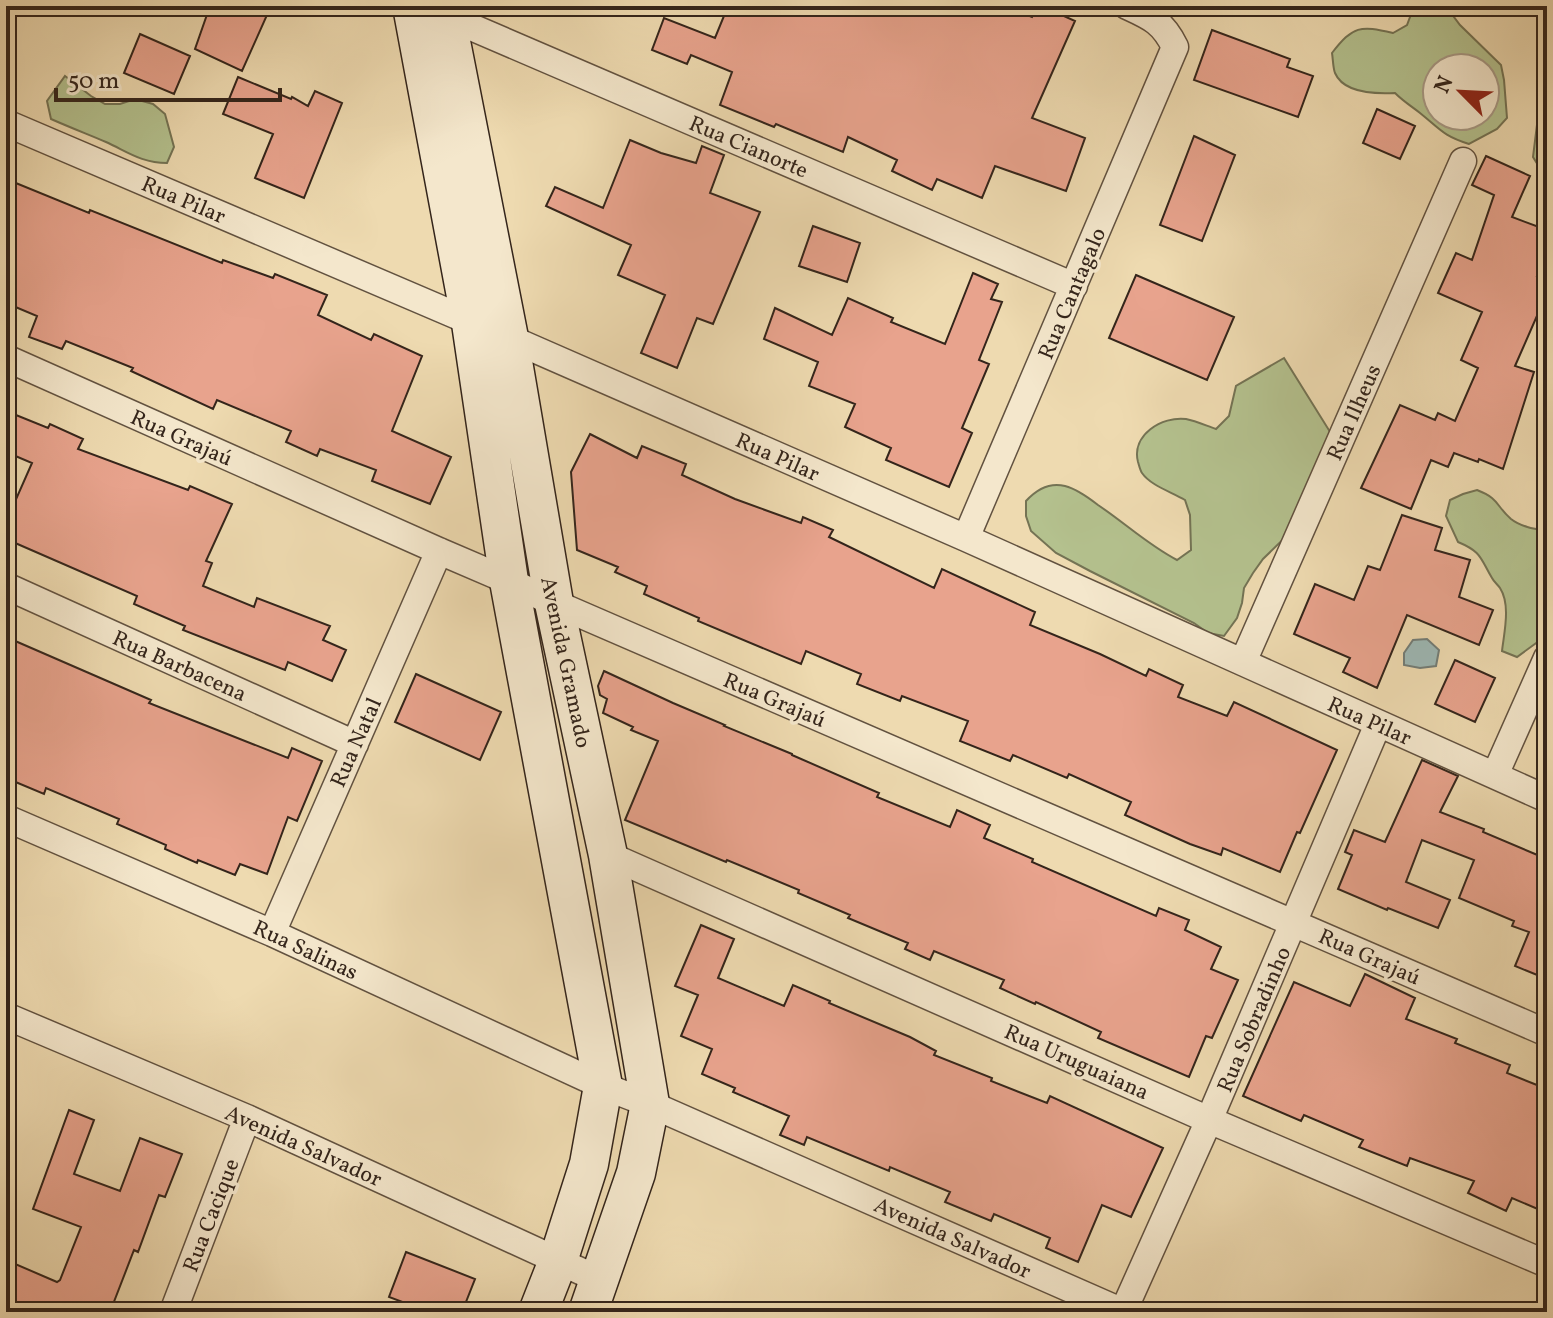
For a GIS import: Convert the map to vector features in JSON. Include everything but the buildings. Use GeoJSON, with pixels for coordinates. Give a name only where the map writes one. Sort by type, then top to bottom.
{"type":"FeatureCollection","features":[{"type":"Feature","properties":{"kind":"street","name":"Rua Cantagalo"},"geometry":{"type":"LineString","coordinates":[[966,538],[1175,47],[1168,31],[1153,17],[1127,6]]}},
{"type":"Feature","properties":{"kind":"street","name":"Rua Cianorte"},"geometry":{"type":"LineString","coordinates":[[431,8],[1074,286]]}},
{"type":"Feature","properties":{"kind":"street","name":"Avenida Gramado"},"geometry":{"type":"LineString","coordinates":[[431,8],[471,323],[509,581],[603,1086],[589,1164],[538,1312]]}},
{"type":"Feature","properties":{"kind":"street","name":"Avenida Gramado"},"geometry":{"type":"LineString","coordinates":[[431,8],[509,338],[554,603],[608,855],[650,1104],[636,1173],[594,1296]]}},
{"type":"Feature","properties":{"kind":"street","name":"Rua Pilar"},"geometry":{"type":"LineString","coordinates":[[6,123],[966,538],[1547,799]]}},
{"type":"Feature","properties":{"kind":"street","name":"Rua Ilheus"},"geometry":{"type":"LineString","coordinates":[[1243,662],[1463,161]]}},
{"type":"Feature","properties":{"kind":"street","name":"Rua Grajaú"},"geometry":{"type":"LineString","coordinates":[[6,358],[554,603],[1547,1033]]}},
{"type":"Feature","properties":{"kind":"street","name":"Rua Natal"},"geometry":{"type":"LineString","coordinates":[[272,933],[439,551]]}},
{"type":"Feature","properties":{"kind":"street","name":"Rua Barbacena"},"geometry":{"type":"LineString","coordinates":[[6,586],[355,744]]}},
{"type":"Feature","properties":{"kind":"street"},"geometry":{"type":"LineString","coordinates":[[1495,775],[1547,658]]}},
{"type":"Feature","properties":{"kind":"street","name":"Rua Sobradinho"},"geometry":{"type":"LineString","coordinates":[[1123,1312],[1209,1120],[1378,724]]}},
{"type":"Feature","properties":{"kind":"street","name":"Rua Salinas"},"geometry":{"type":"LineString","coordinates":[[6,818],[272,933],[603,1086],[650,1104]]}},
{"type":"Feature","properties":{"kind":"street","name":"Rua Uruguaiana"},"geometry":{"type":"LineString","coordinates":[[608,855],[1209,1120],[1547,1264]]}},
{"type":"Feature","properties":{"kind":"street","name":"Avenida Salvador"},"geometry":{"type":"LineString","coordinates":[[6,1016],[247,1118],[558,1261],[594,1296]]}},
{"type":"Feature","properties":{"kind":"street","name":"Avenida Salvador"},"geometry":{"type":"LineString","coordinates":[[650,1104],[1123,1312]]}},
{"type":"Feature","properties":{"kind":"street","name":"Rua Cacique"},"geometry":{"type":"LineString","coordinates":[[173,1312],[247,1118]]}},
{"type":"Feature","properties":{"kind":"green space"},"geometry":{"type":"Polygon","coordinates":[[[1412,6],[1449,6],[1460,25],[1488,52],[1421,52],[1421,115],[1395,93],[1353,89],[1339,80],[1334,71],[1332,53],[1352,33],[1372,29],[1393,33],[1407,25],[1412,6]]]}},
{"type":"Feature","properties":{"kind":"green space"},"geometry":{"type":"Polygon","coordinates":[[[1547,44],[1547,170],[1541,170],[1533,157],[1547,44]]]}},
{"type":"Feature","properties":{"kind":"green space"},"geometry":{"type":"Polygon","coordinates":[[[1501,65],[1504,80],[1507,118],[1501,125],[1501,65]]]}},
{"type":"Feature","properties":{"kind":"green space"},"geometry":{"type":"Polygon","coordinates":[[[65,76],[105,104],[120,104],[135,99],[153,104],[165,114],[174,147],[167,163],[143,159],[51,119],[47,101],[65,76]]]}},
{"type":"Feature","properties":{"kind":"green space"},"geometry":{"type":"Polygon","coordinates":[[[1442,132],[1491,132],[1469,144],[1442,132]]]}},
{"type":"Feature","properties":{"kind":"green space"},"geometry":{"type":"Polygon","coordinates":[[[1284,358],[1332,435],[1300,523],[1253,573],[1244,588],[1237,618],[1224,636],[1208,633],[1056,553],[1031,531],[1026,516],[1026,501],[1043,488],[1065,486],[1087,497],[1177,560],[1191,550],[1190,515],[1185,500],[1156,485],[1142,473],[1137,452],[1139,443],[1150,429],[1177,419],[1216,429],[1229,416],[1236,386],[1284,358]]]}},
{"type":"Feature","properties":{"kind":"green space"},"geometry":{"type":"Polygon","coordinates":[[[1477,490],[1494,499],[1515,522],[1547,531],[1547,629],[1543,638],[1517,657],[1502,651],[1506,611],[1500,588],[1476,553],[1458,542],[1446,516],[1450,500],[1477,490]]]}},
{"type":"Feature","properties":{"kind":"water"},"geometry":{"type":"Polygon","coordinates":[[[1427,639],[1439,650],[1436,666],[1420,668],[1404,665],[1404,653],[1413,640],[1427,639]]]}}]}
